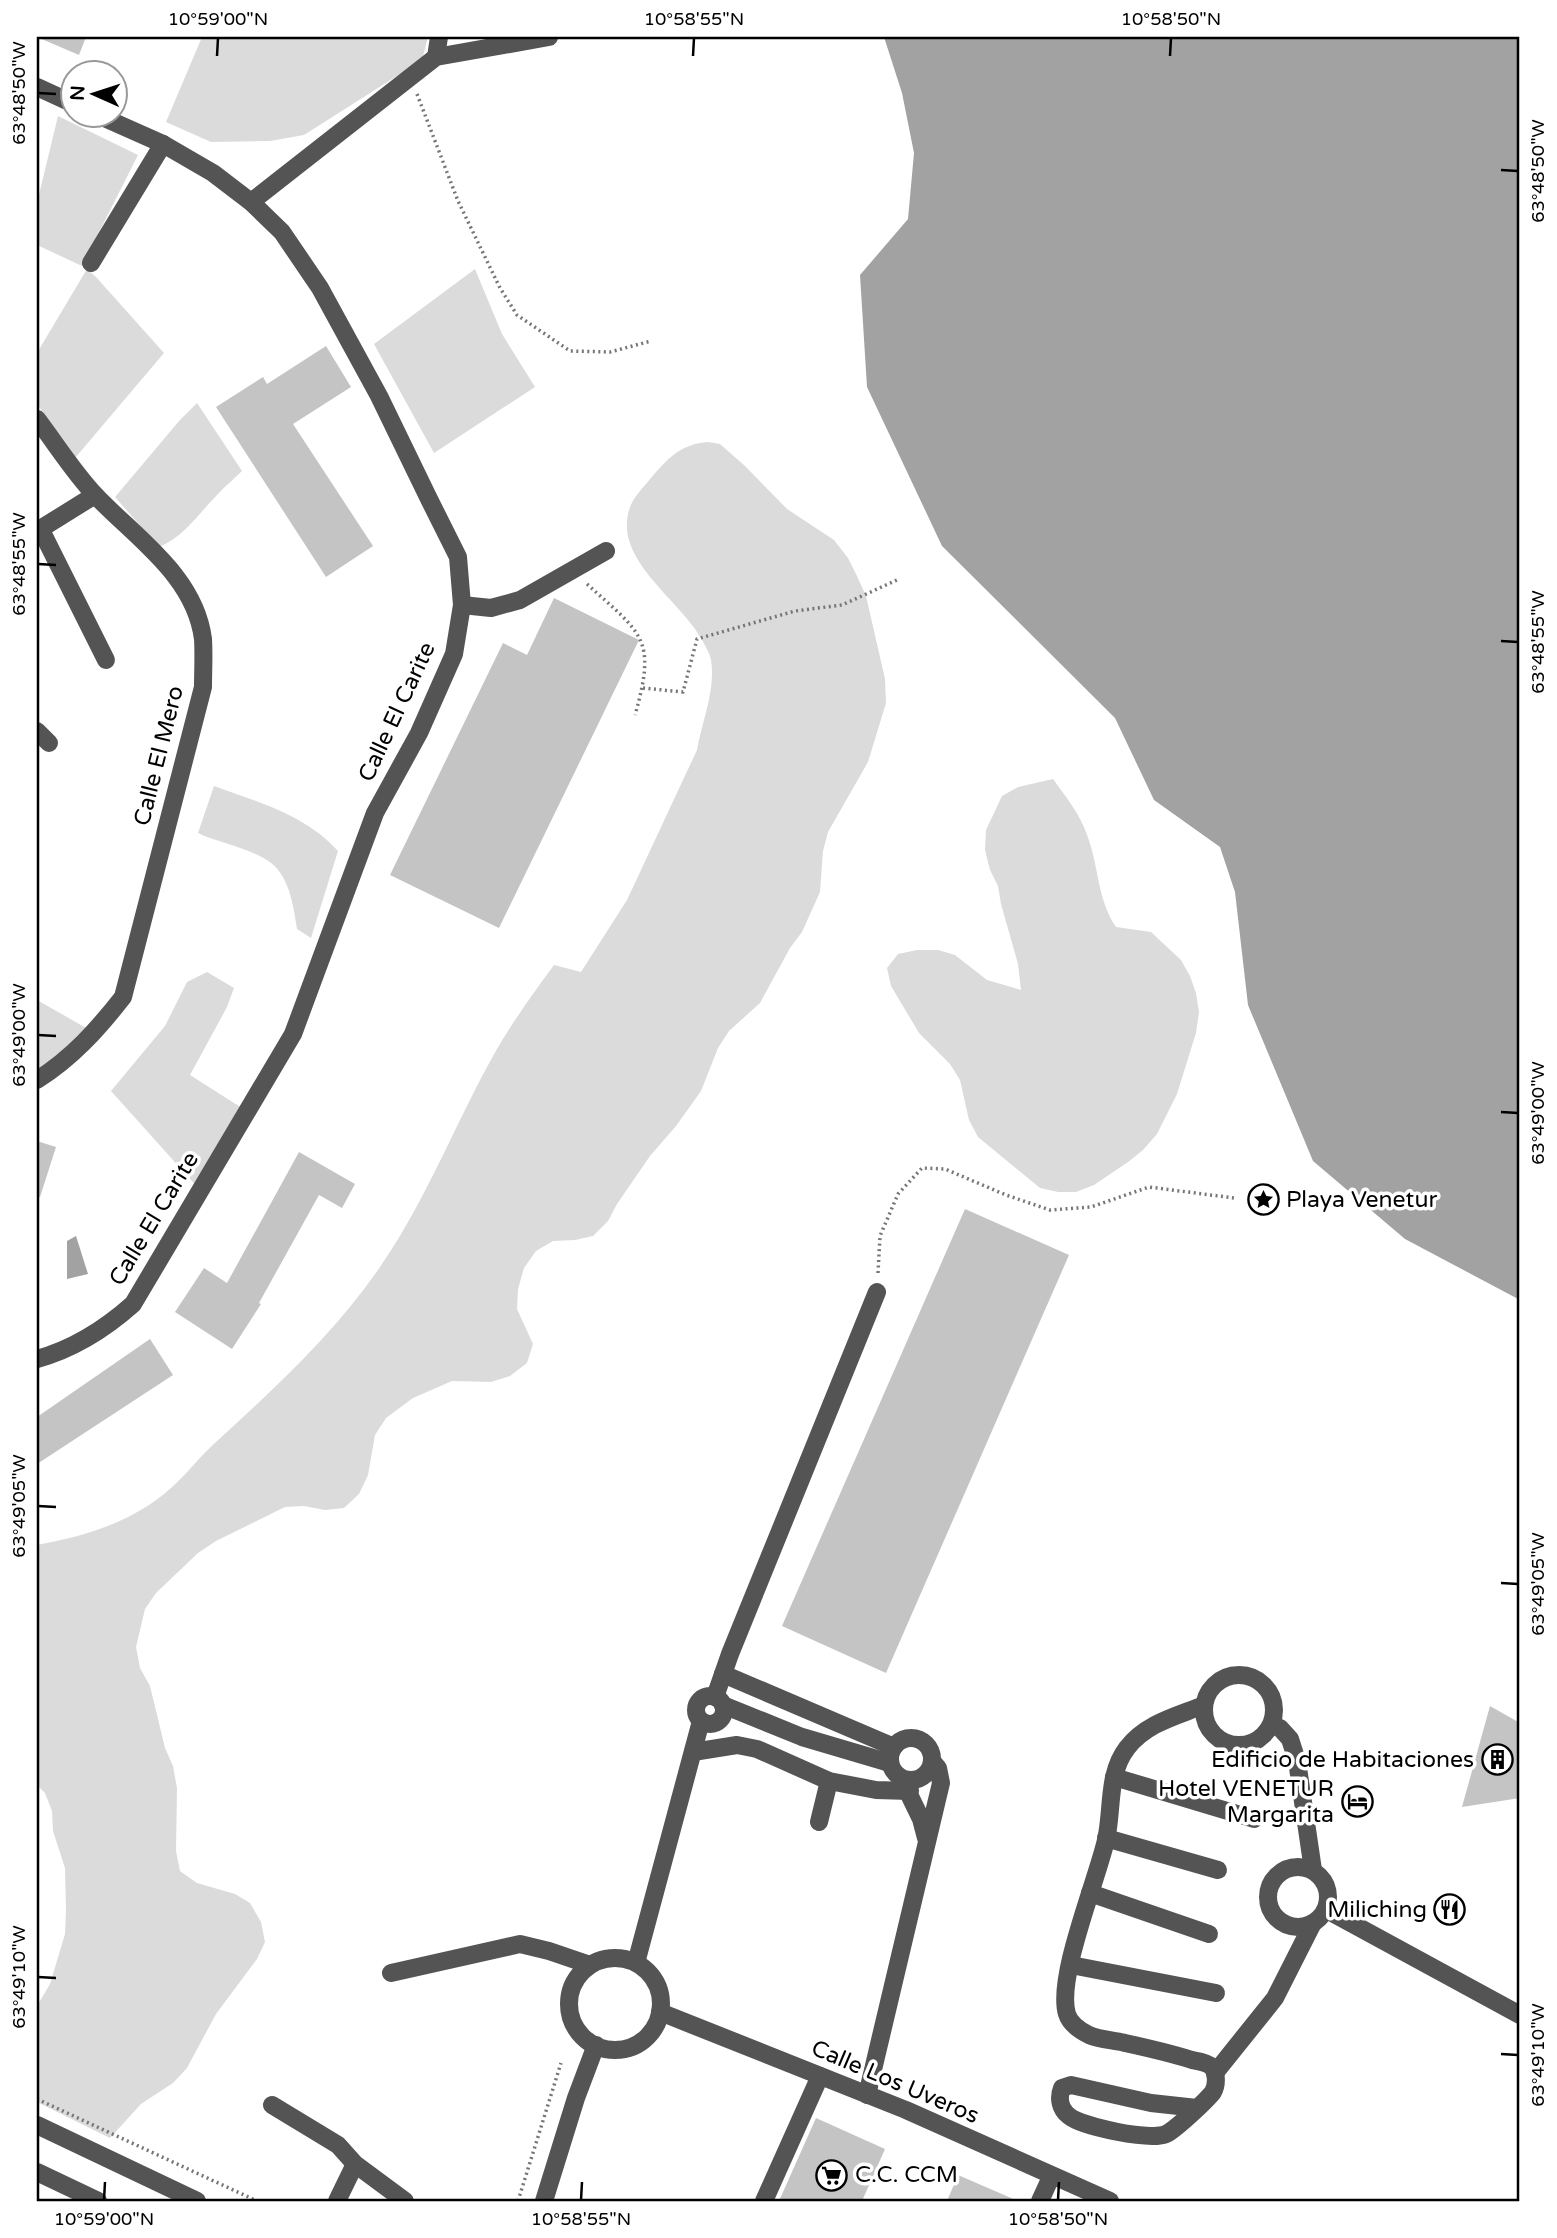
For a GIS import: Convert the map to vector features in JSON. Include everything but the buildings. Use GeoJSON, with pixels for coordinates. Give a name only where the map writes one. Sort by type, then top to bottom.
{"type":"FeatureCollection","features":[{"type":"Feature","properties":{"kind":"street"},"geometry":{"type":"LineString","coordinates":[[436,57],[439,37]]}},
{"type":"Feature","properties":{"kind":"street"},"geometry":{"type":"LineString","coordinates":[[251,202],[436,57],[549,37]]}},
{"type":"Feature","properties":{"kind":"street"},"geometry":{"type":"LineString","coordinates":[[37,87],[60,98]]}},
{"type":"Feature","properties":{"kind":"street","name":"Calle El Carite"},"geometry":{"type":"LineString","coordinates":[[37,1359],[83,1340],[110,1325],[133,1304],[293,1034],[375,813],[419,733],[454,653],[462,605],[458,557],[379,396],[320,288],[282,232],[251,202],[213,173],[163,144],[130,129]]}},
{"type":"Feature","properties":{"kind":"street"},"geometry":{"type":"LineString","coordinates":[[91,263],[163,144]]}},
{"type":"Feature","properties":{"kind":"street","name":"Calle El Mero"},"geometry":{"type":"LineString","coordinates":[[37,419],[95,495],[148,544],[176,576],[194,609],[202,638],[203,687],[123,997],[93,1035],[37,1080]]}},
{"type":"Feature","properties":{"kind":"street"},"geometry":{"type":"LineString","coordinates":[[95,495],[38,529],[106,660]]}},
{"type":"Feature","properties":{"kind":"street"},"geometry":{"type":"LineString","coordinates":[[462,605],[491,608],[520,600],[606,551]]}},
{"type":"Feature","properties":{"kind":"street"},"geometry":{"type":"LineString","coordinates":[[719,1701],[723,1674],[877,1292]]}},
{"type":"Feature","properties":{"kind":"street"},"geometry":{"type":"LineString","coordinates":[[723,1674],[898,1770],[907,1780],[916,1780],[929,1770],[932,1761]]}},
{"type":"Feature","properties":{"kind":"street"},"geometry":{"type":"LineString","coordinates":[[1236,1675],[1250,1677],[1261,1683],[1272,1698],[1274,1707],[1271,1725],[1255,1742],[1243,1745],[1226,1743],[1214,1735],[1206,1723],[1204,1706],[1211,1689],[1221,1680],[1236,1675]]}},
{"type":"Feature","properties":{"kind":"street"},"geometry":{"type":"LineString","coordinates":[[636,1963],[701,1720],[697,1716],[698,1703],[703,1698],[719,1701],[802,1737],[898,1770],[926,1838]]}},
{"type":"Feature","properties":{"kind":"street"},"geometry":{"type":"LineString","coordinates":[[1197,2108],[1151,2103],[1071,2085],[1062,2088],[1060,2094],[1063,2110],[1071,2118],[1114,2133],[1164,2135],[1197,2108],[1213,2092],[1215,2073],[1207,2064],[1090,2035],[1070,2022],[1065,2007],[1071,1965],[1107,1838],[1114,1777],[1121,1757],[1129,1745],[1153,1725],[1204,1706]]}},
{"type":"Feature","properties":{"kind":"street"},"geometry":{"type":"LineString","coordinates":[[1271,1725],[1280,1728],[1290,1739],[1297,1761],[1313,1870]]}},
{"type":"Feature","properties":{"kind":"street"},"geometry":{"type":"LineString","coordinates":[[693,1752],[737,1745],[757,1749],[829,1781],[876,1790],[898,1770],[906,1739],[920,1741],[938,1768],[940,1783],[867,2095]]}},
{"type":"Feature","properties":{"kind":"street"},"geometry":{"type":"LineString","coordinates":[[1114,1777],[1254,1819]]}},
{"type":"Feature","properties":{"kind":"street"},"geometry":{"type":"LineString","coordinates":[[819,1822],[829,1781]]}},
{"type":"Feature","properties":{"kind":"street"},"geometry":{"type":"LineString","coordinates":[[1107,1838],[1218,1870]]}},
{"type":"Feature","properties":{"kind":"street"},"geometry":{"type":"LineString","coordinates":[[1215,2073],[1275,1998],[1312,1925],[1326,1910],[1328,1889],[1321,1877],[1313,1870],[1296,1867],[1283,1871],[1274,1878],[1268,1893],[1271,1910],[1283,1924],[1292,1927],[1312,1925]]}},
{"type":"Feature","properties":{"kind":"street"},"geometry":{"type":"LineString","coordinates":[[1090,1894],[1209,1934]]}},
{"type":"Feature","properties":{"kind":"street"},"geometry":{"type":"LineString","coordinates":[[1326,1910],[1520,2015]]}},
{"type":"Feature","properties":{"kind":"street"},"geometry":{"type":"LineString","coordinates":[[391,1973],[520,1944],[590,1965]]}},
{"type":"Feature","properties":{"kind":"street"},"geometry":{"type":"LineString","coordinates":[[612,1958],[636,1963],[653,1978],[661,2001],[660,2012],[650,2034],[631,2047],[619,2050],[596,2045],[578,2029],[572,2019],[570,1994],[574,1983],[590,1965],[612,1958]]}},
{"type":"Feature","properties":{"kind":"street"},"geometry":{"type":"LineString","coordinates":[[1071,1965],[1216,1993]]}},
{"type":"Feature","properties":{"kind":"street","name":"Calle Los Uveros"},"geometry":{"type":"LineString","coordinates":[[660,2012],[867,2095],[1110,2201]]}},
{"type":"Feature","properties":{"kind":"street"},"geometry":{"type":"LineString","coordinates":[[544,2201],[576,2098],[596,2045]]}},
{"type":"Feature","properties":{"kind":"street"},"geometry":{"type":"LineString","coordinates":[[764,2201],[820,2076]]}},
{"type":"Feature","properties":{"kind":"street"},"geometry":{"type":"LineString","coordinates":[[272,2105],[338,2145],[355,2164],[405,2201]]}},
{"type":"Feature","properties":{"kind":"street"},"geometry":{"type":"LineString","coordinates":[[37,2125],[197,2201]]}},
{"type":"Feature","properties":{"kind":"street"},"geometry":{"type":"LineString","coordinates":[[337,2201],[355,2164]]}},
{"type":"Feature","properties":{"kind":"street"},"geometry":{"type":"LineString","coordinates":[[37,2172],[98,2201]]}},
{"type":"Feature","properties":{"kind":"street"},"geometry":{"type":"LineString","coordinates":[[1040,2201],[1051,2177]]}},
{"type":"Feature","properties":{"kind":"path"},"geometry":{"type":"LineString","coordinates":[[410,77],[458,201],[500,288],[517,315],[570,351],[611,352],[651,341]]}},
{"type":"Feature","properties":{"kind":"path"},"geometry":{"type":"LineString","coordinates":[[573,571],[635,628],[645,650],[643,688],[635,715]]}},
{"type":"Feature","properties":{"kind":"path"},"geometry":{"type":"LineString","coordinates":[[643,688],[683,692],[697,639],[795,611],[842,605],[897,580]]}},
{"type":"Feature","properties":{"kind":"path"},"geometry":{"type":"LineString","coordinates":[[877,1292],[880,1236],[898,1194],[922,1168],[945,1169],[1050,1210],[1091,1207],[1149,1187],[1234,1198]]}},
{"type":"Feature","properties":{"kind":"path"},"geometry":{"type":"LineString","coordinates":[[518,2201],[561,2063]]}},
{"type":"Feature","properties":{"kind":"path"},"geometry":{"type":"LineString","coordinates":[[37,2099],[257,2201]]}},
{"type":"Feature","properties":{"kind":"shaded area"},"geometry":{"type":"Polygon","coordinates":[[[202,37],[428,37],[422,60],[304,135],[270,141],[211,142],[166,122],[202,37]]]}},
{"type":"Feature","properties":{"kind":"shaded area"},"geometry":{"type":"Polygon","coordinates":[[[884,37],[1520,37],[1520,1300],[1405,1239],[1313,1161],[1248,1005],[1235,892],[1220,847],[1154,800],[1115,718],[942,546],[867,387],[860,275],[908,219],[914,153],[902,93],[884,37]]]}},
{"type":"Feature","properties":{"kind":"shaded area"},"geometry":{"type":"Polygon","coordinates":[[[58,116],[60,130],[87,130],[138,155],[82,266],[37,245],[37,203],[58,116]]]}},
{"type":"Feature","properties":{"kind":"shaded area"},"geometry":{"type":"Polygon","coordinates":[[[87,269],[164,353],[75,458],[37,404],[37,353],[87,269]]]}},
{"type":"Feature","properties":{"kind":"shaded area"},"geometry":{"type":"Polygon","coordinates":[[[475,269],[502,334],[535,387],[434,453],[374,344],[475,269]]]}},
{"type":"Feature","properties":{"kind":"shaded area"},"geometry":{"type":"Polygon","coordinates":[[[197,403],[242,471],[184,531],[159,547],[115,497],[197,403]]]}},
{"type":"Feature","properties":{"kind":"shaded area"},"geometry":{"type":"Polygon","coordinates":[[[708,442],[720,444],[787,509],[834,540],[848,558],[857,576],[866,596],[885,679],[886,703],[868,762],[828,832],[823,851],[820,892],[802,932],[790,948],[760,1003],[729,1031],[718,1048],[701,1091],[650,1156],[608,1221],[593,1236],[553,1241],[536,1251],[524,1268],[518,1289],[517,1309],[533,1344],[527,1363],[510,1376],[491,1382],[452,1381],[413,1398],[386,1418],[375,1435],[368,1475],[359,1494],[344,1508],[325,1510],[304,1506],[285,1507],[216,1541],[198,1553],[156,1593],[145,1609],[136,1647],[140,1668],[150,1686],[165,1748],[173,1766],[177,1788],[176,1851],[180,1871],[197,1883],[235,1894],[250,1903],[261,1922],[265,1942],[257,1959],[216,2014],[187,2068],[173,2083],[141,2104],[110,2138],[37,2102],[37,2006],[50,1984],[65,1934],[66,1910],[65,1868],[53,1831],[52,1811],[45,1793],[37,1785],[37,1545],[108,1526],[156,1500],[177,1483],[210,1447],[282,1380],[325,1335],[365,1288],[399,1238],[482,1076],[524,1006],[554,965],[581,972],[627,900],[697,750],[712,683],[710,657],[702,640],[653,581],[632,549],[627,532],[628,514],[637,495],[669,458],[690,446],[708,442]]]}},
{"type":"Feature","properties":{"kind":"shaded area"},"geometry":{"type":"Polygon","coordinates":[[[1053,779],[1084,827],[1105,905],[1116,927],[1151,932],[1181,960],[1196,993],[1199,1012],[1196,1033],[1177,1094],[1157,1134],[1128,1162],[1094,1185],[1076,1192],[1040,1188],[978,1137],[969,1120],[960,1080],[950,1064],[919,1033],[891,986],[887,968],[898,954],[938,950],[955,955],[987,980],[1021,990],[1018,964],[998,886],[985,850],[986,830],[1002,796],[1018,787],[1053,779]]]}},
{"type":"Feature","properties":{"kind":"shaded area"},"geometry":{"type":"Polygon","coordinates":[[[214,786],[296,819],[338,851],[311,938],[297,929],[286,884],[272,864],[253,853],[198,833],[214,786]]]}},
{"type":"Feature","properties":{"kind":"shaded area"},"geometry":{"type":"Polygon","coordinates":[[[207,972],[234,988],[227,1007],[190,1075],[245,1110],[199,1189],[111,1091],[165,1026],[187,982],[207,972]]]}},
{"type":"Feature","properties":{"kind":"shaded area"},"geometry":{"type":"Polygon","coordinates":[[[37,1000],[95,1033],[37,1079],[37,1000]]]}},
{"type":"Feature","properties":{"kind":"shaded area"},"geometry":{"type":"Polygon","coordinates":[[[76,1236],[88,1274],[67,1279],[67,1241],[76,1236]]]}},
{"type":"Feature","properties":{"kind":"place","name":"Playa Venetur"},"geometry":{"type":"Point","coordinates":[1263,1200]}},
{"type":"Feature","properties":{"kind":"place","name":"Edificio de Habitaciones"},"geometry":{"type":"Point","coordinates":[1497,1760]}},
{"type":"Feature","properties":{"kind":"place","name":"Hotel VENETUR Margarita"},"geometry":{"type":"Point","coordinates":[1357,1802]}},
{"type":"Feature","properties":{"kind":"place","name":"Miliching"},"geometry":{"type":"Point","coordinates":[1450,1910]}},
{"type":"Feature","properties":{"kind":"place","name":"C.C. CCM"},"geometry":{"type":"Point","coordinates":[832,2175]}}]}
